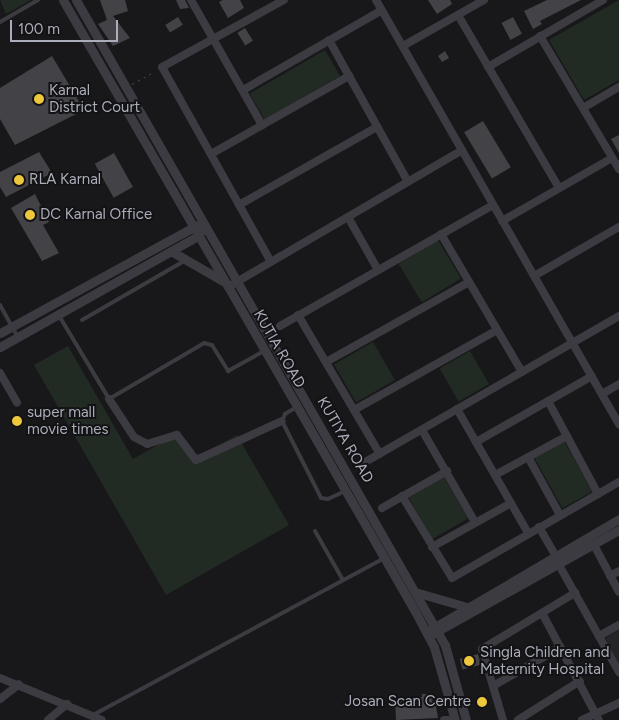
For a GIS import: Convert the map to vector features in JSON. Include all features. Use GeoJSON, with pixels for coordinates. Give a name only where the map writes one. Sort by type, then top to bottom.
{"type":"FeatureCollection","features":[{"type":"Feature","properties":{"kind":"street","name":"KUTIA ROAD"},"geometry":{"type":"LineString","coordinates":[[63,0],[427,634],[455,720]]}},
{"type":"Feature","properties":{"kind":"street","name":"KUTIYA ROAD"},"geometry":{"type":"LineString","coordinates":[[76,0],[436,630],[444,645],[466,720]]}},
{"type":"Feature","properties":{"kind":"street"},"geometry":{"type":"LineString","coordinates":[[191,0],[262,125]]}},
{"type":"Feature","properties":{"kind":"street"},"geometry":{"type":"LineString","coordinates":[[271,262],[162,68],[284,0]]}},
{"type":"Feature","properties":{"kind":"street"},"geometry":{"type":"LineString","coordinates":[[376,0],[619,424]]}},
{"type":"Feature","properties":{"kind":"street"},"geometry":{"type":"LineString","coordinates":[[403,46],[484,0]]}},
{"type":"Feature","properties":{"kind":"street"},"geometry":{"type":"LineString","coordinates":[[488,67],[603,0]]}},
{"type":"Feature","properties":{"kind":"street"},"geometry":{"type":"LineString","coordinates":[[242,90],[382,10]]}},
{"type":"Feature","properties":{"kind":"street"},"geometry":{"type":"LineString","coordinates":[[458,15],[559,188]]}},
{"type":"Feature","properties":{"kind":"street"},"geometry":{"type":"LineString","coordinates":[[540,36],[619,169]]}},
{"type":"Feature","properties":{"kind":"street"},"geometry":{"type":"LineString","coordinates":[[329,40],[408,182]]}},
{"type":"Feature","properties":{"kind":"street"},"geometry":{"type":"LineString","coordinates":[[211,154],[349,76]]}},
{"type":"Feature","properties":{"kind":"street"},"geometry":{"type":"LineString","coordinates":[[583,108],[619,87]]}},
{"type":"Feature","properties":{"kind":"street"},"geometry":{"type":"LineString","coordinates":[[239,205],[377,127]]}},
{"type":"Feature","properties":{"kind":"street"},"geometry":{"type":"LineString","coordinates":[[171,251],[226,284],[238,281],[462,150]]}},
{"type":"Feature","properties":{"kind":"street"},"geometry":{"type":"LineString","coordinates":[[502,221],[612,158]]}},
{"type":"Feature","properties":{"kind":"street"},"geometry":{"type":"LineString","coordinates":[[280,326],[493,205]]}},
{"type":"Feature","properties":{"kind":"street"},"geometry":{"type":"LineString","coordinates":[[348,217],[378,270]]}},
{"type":"Feature","properties":{"kind":"street"},"geometry":{"type":"LineString","coordinates":[[0,333],[192,226],[205,225]]}},
{"type":"Feature","properties":{"kind":"street"},"geometry":{"type":"LineString","coordinates":[[0,347],[198,236],[205,225]]}},
{"type":"Feature","properties":{"kind":"street"},"geometry":{"type":"LineString","coordinates":[[534,276],[619,227]]}},
{"type":"Feature","properties":{"kind":"street"},"geometry":{"type":"LineString","coordinates":[[441,234],[522,372]]}},
{"type":"Feature","properties":{"kind":"street"},"geometry":{"type":"LineString","coordinates":[[114,270],[119,280]]}},
{"type":"Feature","properties":{"kind":"street"},"geometry":{"type":"LineString","coordinates":[[326,362],[469,282]]}},
{"type":"Feature","properties":{"kind":"street"},"geometry":{"type":"LineString","coordinates":[[298,315],[380,454]]}},
{"type":"Feature","properties":{"kind":"street"},"geometry":{"type":"LineString","coordinates":[[360,465],[619,316]]}},
{"type":"Feature","properties":{"kind":"street"},"geometry":{"type":"LineString","coordinates":[[354,410],[497,330]]}},
{"type":"Feature","properties":{"kind":"street"},"geometry":{"type":"LineString","coordinates":[[0,373],[17,403]]}},
{"type":"Feature","properties":{"kind":"street"},"geometry":{"type":"LineString","coordinates":[[476,442],[592,376]]}},
{"type":"Feature","properties":{"kind":"street"},"geometry":{"type":"LineString","coordinates":[[602,394],[619,384]]}},
{"type":"Feature","properties":{"kind":"street"},"geometry":{"type":"LineString","coordinates":[[109,398],[134,438],[147,444],[177,435],[196,460],[282,421]]}},
{"type":"Feature","properties":{"kind":"street"},"geometry":{"type":"LineString","coordinates":[[548,401],[598,494]]}},
{"type":"Feature","properties":{"kind":"street"},"geometry":{"type":"LineString","coordinates":[[457,409],[528,533]]}},
{"type":"Feature","properties":{"kind":"street"},"geometry":{"type":"LineString","coordinates":[[422,430],[475,522]]}},
{"type":"Feature","properties":{"kind":"street"},"geometry":{"type":"LineString","coordinates":[[495,475],[567,436]]}},
{"type":"Feature","properties":{"kind":"street"},"geometry":{"type":"LineString","coordinates":[[528,457],[560,515]]}},
{"type":"Feature","properties":{"kind":"street"},"geometry":{"type":"LineString","coordinates":[[382,508],[447,471]]}},
{"type":"Feature","properties":{"kind":"street"},"geometry":{"type":"LineString","coordinates":[[402,496],[452,578],[619,482]]}},
{"type":"Feature","properties":{"kind":"street"},"geometry":{"type":"LineString","coordinates":[[432,547],[511,503]]}},
{"type":"Feature","properties":{"kind":"street"},"geometry":{"type":"LineString","coordinates":[[436,630],[467,607],[619,519]]}},
{"type":"Feature","properties":{"kind":"street"},"geometry":{"type":"LineString","coordinates":[[539,527],[555,555]]}},
{"type":"Feature","properties":{"kind":"street"},"geometry":{"type":"LineString","coordinates":[[427,634],[559,565],[619,530]]}},
{"type":"Feature","properties":{"kind":"street"},"geometry":{"type":"LineString","coordinates":[[594,545],[619,592]]}},
{"type":"Feature","properties":{"kind":"street"},"geometry":{"type":"LineString","coordinates":[[559,565],[619,672]]}},
{"type":"Feature","properties":{"kind":"street"},"geometry":{"type":"LineString","coordinates":[[610,576],[619,571]]}},
{"type":"Feature","properties":{"kind":"street"},"geometry":{"type":"LineString","coordinates":[[415,592],[467,607]]}},
{"type":"Feature","properties":{"kind":"street"},"geometry":{"type":"LineString","coordinates":[[503,720],[482,648],[575,594]]}},
{"type":"Feature","properties":{"kind":"street"},"geometry":{"type":"LineString","coordinates":[[542,612],[598,717]]}},
{"type":"Feature","properties":{"kind":"street"},"geometry":{"type":"LineString","coordinates":[[599,636],[619,625]]}},
{"type":"Feature","properties":{"kind":"street"},"geometry":{"type":"LineString","coordinates":[[493,686],[561,647]]}},
{"type":"Feature","properties":{"kind":"street"},"geometry":{"type":"LineString","coordinates":[[0,678],[19,684],[102,720]]}},
{"type":"Feature","properties":{"kind":"street"},"geometry":{"type":"LineString","coordinates":[[518,720],[580,681]]}},
{"type":"Feature","properties":{"kind":"street"},"geometry":{"type":"LineString","coordinates":[[0,699],[19,684]]}},
{"type":"Feature","properties":{"kind":"street"},"geometry":{"type":"LineString","coordinates":[[582,720],[598,717],[619,703]]}},
{"type":"Feature","properties":{"kind":"street"},"geometry":{"type":"LineString","coordinates":[[48,720],[67,704]]}},
{"type":"Feature","properties":{"kind":"street"},"geometry":{"type":"LineString","coordinates":[[444,720],[455,720]]}},
{"type":"Feature","properties":{"kind":"lane"},"geometry":{"type":"LineString","coordinates":[[0,22],[38,0]]}},
{"type":"Feature","properties":{"kind":"lane"},"geometry":{"type":"LineString","coordinates":[[82,320],[186,260]]}},
{"type":"Feature","properties":{"kind":"lane"},"geometry":{"type":"LineString","coordinates":[[0,305],[18,337]]}},
{"type":"Feature","properties":{"kind":"lane"},"geometry":{"type":"LineString","coordinates":[[58,314],[109,398],[204,343],[212,346],[228,371],[264,351]]}},
{"type":"Feature","properties":{"kind":"lane"},"geometry":{"type":"LineString","coordinates":[[296,406],[285,414],[282,421],[321,498],[328,500],[345,491]]}},
{"type":"Feature","properties":{"kind":"lane"},"geometry":{"type":"LineString","coordinates":[[315,531],[343,580]]}},
{"type":"Feature","properties":{"kind":"lane"},"geometry":{"type":"LineString","coordinates":[[92,715],[384,558]]}},
{"type":"Feature","properties":{"kind":"path"},"geometry":{"type":"LineString","coordinates":[[126,87],[162,68]]}},
{"type":"Feature","properties":{"kind":"shaded area"},"geometry":{"type":"Polygon","coordinates":[[[0,0],[31,0],[6,14],[0,0]]]}},
{"type":"Feature","properties":{"kind":"shaded area"},"geometry":{"type":"Polygon","coordinates":[[[619,0],[619,80],[584,100],[549,40],[619,0]]]}},
{"type":"Feature","properties":{"kind":"shaded area"},"geometry":{"type":"Polygon","coordinates":[[[325,50],[340,76],[265,119],[250,94],[325,50]]]}},
{"type":"Feature","properties":{"kind":"shaded area"},"geometry":{"type":"Polygon","coordinates":[[[438,240],[461,279],[422,302],[399,264],[438,240]]]}},
{"type":"Feature","properties":{"kind":"shaded area"},"geometry":{"type":"Polygon","coordinates":[[[373,342],[395,380],[356,403],[334,365],[373,342]]]}},
{"type":"Feature","properties":{"kind":"shaded area"},"geometry":{"type":"Polygon","coordinates":[[[68,346],[133,459],[179,433],[194,459],[237,435],[289,525],[166,595],[34,365],[68,346]]]}},
{"type":"Feature","properties":{"kind":"shaded area"},"geometry":{"type":"Polygon","coordinates":[[[470,351],[489,384],[459,401],[440,368],[470,351]]]}},
{"type":"Feature","properties":{"kind":"shaded area"},"geometry":{"type":"Polygon","coordinates":[[[564,441],[592,492],[562,508],[534,457],[564,441]]]}},
{"type":"Feature","properties":{"kind":"shaded area"},"geometry":{"type":"Polygon","coordinates":[[[444,477],[468,519],[432,539],[408,498],[444,477]]]}},
{"type":"Feature","properties":{"kind":"shaded area"},"geometry":{"type":"Polygon","coordinates":[[[619,630],[619,664],[605,638],[619,630]]]}},
{"type":"Feature","properties":{"kind":"building"},"geometry":{"type":"Polygon","coordinates":[[[100,0],[125,0],[128,11],[113,16],[130,38],[113,46],[98,24],[107,20],[100,0]]]}},
{"type":"Feature","properties":{"kind":"building"},"geometry":{"type":"Polygon","coordinates":[[[176,0],[185,0],[189,8],[180,9],[176,0]]]}},
{"type":"Feature","properties":{"kind":"building"},"geometry":{"type":"Polygon","coordinates":[[[223,0],[240,0],[244,8],[228,18],[219,2],[223,0]]]}},
{"type":"Feature","properties":{"kind":"building"},"geometry":{"type":"Polygon","coordinates":[[[428,0],[450,0],[452,4],[437,14],[428,0]]]}},
{"type":"Feature","properties":{"kind":"building"},"geometry":{"type":"Polygon","coordinates":[[[547,0],[581,0],[540,21],[542,24],[533,29],[524,11],[547,0]]]}},
{"type":"Feature","properties":{"kind":"building"},"geometry":{"type":"Polygon","coordinates":[[[178,17],[183,25],[170,33],[165,25],[178,17]]]}},
{"type":"Feature","properties":{"kind":"building"},"geometry":{"type":"Polygon","coordinates":[[[513,17],[522,34],[510,40],[502,23],[513,17]]]}},
{"type":"Feature","properties":{"kind":"building"},"geometry":{"type":"Polygon","coordinates":[[[245,28],[253,41],[245,45],[237,33],[245,28]]]}},
{"type":"Feature","properties":{"kind":"building"},"geometry":{"type":"Polygon","coordinates":[[[445,51],[449,58],[442,62],[438,56],[445,51]]]}},
{"type":"Feature","properties":{"kind":"building","name":"Karnal District Court"},"geometry":{"type":"Polygon","coordinates":[[[52,56],[84,110],[15,145],[0,119],[0,88],[52,56]]]}},
{"type":"Feature","properties":{"kind":"building"},"geometry":{"type":"Polygon","coordinates":[[[483,121],[511,167],[492,179],[464,132],[483,121]]]}},
{"type":"Feature","properties":{"kind":"building"},"geometry":{"type":"Polygon","coordinates":[[[619,135],[619,153],[611,139],[619,135]]]}},
{"type":"Feature","properties":{"kind":"building","name":"RLA Karnal"},"geometry":{"type":"Polygon","coordinates":[[[39,152],[52,173],[6,197],[0,187],[0,172],[39,152]]]}},
{"type":"Feature","properties":{"kind":"building"},"geometry":{"type":"Polygon","coordinates":[[[114,153],[133,187],[114,198],[95,164],[114,153]]]}},
{"type":"Feature","properties":{"kind":"building"},"geometry":{"type":"Polygon","coordinates":[[[35,194],[49,222],[43,225],[59,253],[42,261],[11,208],[35,194]]]}},
{"type":"Feature","properties":{"kind":"building"},"geometry":{"type":"Polygon","coordinates":[[[478,654],[481,665],[462,670],[460,659],[478,654]]]}},
{"type":"Feature","properties":{"kind":"building"},"geometry":{"type":"Polygon","coordinates":[[[422,694],[434,694],[438,718],[396,720],[395,699],[422,697],[422,694]]]}},
{"type":"Feature","properties":{"kind":"place","name":"Karnal District Court"},"geometry":{"type":"Point","coordinates":[39,99]}},
{"type":"Feature","properties":{"kind":"place","name":"RLA Karnal"},"geometry":{"type":"Point","coordinates":[19,180]}},
{"type":"Feature","properties":{"kind":"place","name":"DC Karnal Office"},"geometry":{"type":"Point","coordinates":[30,215]}},
{"type":"Feature","properties":{"kind":"place","name":"super mall movie times"},"geometry":{"type":"Point","coordinates":[17,421]}},
{"type":"Feature","properties":{"kind":"place","name":"Singla Children and Maternity Hospital"},"geometry":{"type":"Point","coordinates":[469,661]}},
{"type":"Feature","properties":{"kind":"place","name":"Josan Scan Centre"},"geometry":{"type":"Point","coordinates":[482,702]}}]}
